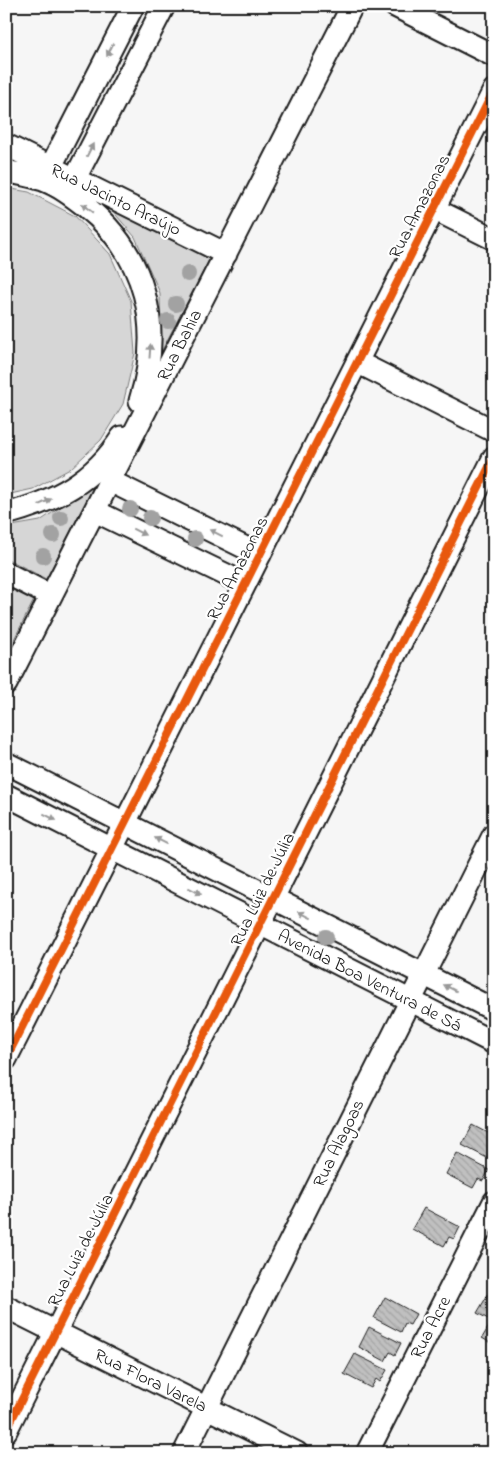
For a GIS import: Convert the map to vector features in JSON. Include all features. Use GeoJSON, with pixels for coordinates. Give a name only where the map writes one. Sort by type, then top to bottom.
{"type":"FeatureCollection","features":[{"type":"Feature","properties":{"kind":"street"},"geometry":{"type":"LineString","coordinates":[[47,174],[133,6]]}},
{"type":"Feature","properties":{"kind":"street"},"geometry":{"type":"LineString","coordinates":[[72,186],[164,6]]}},
{"type":"Feature","properties":{"kind":"street","name":"Rua Bahia"},"geometry":{"type":"LineString","coordinates":[[6,684],[110,482],[139,415],[226,254],[352,6]]}},
{"type":"Feature","properties":{"kind":"street"},"geometry":{"type":"LineString","coordinates":[[395,6],[494,56]]}},
{"type":"Feature","properties":{"kind":"street","name":"Rua Amazonas"},"geometry":{"type":"LineString","coordinates":[[6,1059],[494,90]]}},
{"type":"Feature","properties":{"kind":"street","name":"Rua Jacinto Araújo"},"geometry":{"type":"LineString","coordinates":[[6,145],[47,174]]}},
{"type":"Feature","properties":{"kind":"street"},"geometry":{"type":"LineString","coordinates":[[6,171],[47,174],[72,186],[122,245],[144,290],[151,331],[148,373],[139,415],[113,452],[81,482],[42,504],[6,514]]}},
{"type":"Feature","properties":{"kind":"street","name":"Rua Jacinto Araújo"},"geometry":{"type":"LineString","coordinates":[[72,186],[226,254]]}},
{"type":"Feature","properties":{"kind":"street"},"geometry":{"type":"LineString","coordinates":[[434,209],[494,240]]}},
{"type":"Feature","properties":{"kind":"street"},"geometry":{"type":"LineString","coordinates":[[357,362],[494,431]]}},
{"type":"Feature","properties":{"kind":"street","name":"Rua Luiz de Júlia"},"geometry":{"type":"LineString","coordinates":[[6,1431],[494,457]]}},
{"type":"Feature","properties":{"kind":"street"},"geometry":{"type":"LineString","coordinates":[[110,482],[260,555]]}},
{"type":"Feature","properties":{"kind":"street"},"geometry":{"type":"LineString","coordinates":[[95,511],[245,584]]}},
{"type":"Feature","properties":{"kind":"street"},"geometry":{"type":"LineString","coordinates":[[6,573],[51,596]]}},
{"type":"Feature","properties":{"kind":"street","name":"Avenida Boa Ventura de Sá"},"geometry":{"type":"LineString","coordinates":[[6,763],[494,1010]]}},
{"type":"Feature","properties":{"kind":"street","name":"Avenida Boa Ventura de Sá"},"geometry":{"type":"LineString","coordinates":[[6,795],[494,1042]]}},
{"type":"Feature","properties":{"kind":"street","name":"Rua Alagoas"},"geometry":{"type":"LineString","coordinates":[[184,1453],[494,834]]}},
{"type":"Feature","properties":{"kind":"street","name":"Rua Acre"},"geometry":{"type":"LineString","coordinates":[[367,1453],[494,1202]]}},
{"type":"Feature","properties":{"kind":"street","name":"Rua Flora Varela"},"geometry":{"type":"LineString","coordinates":[[6,1307],[297,1453]]}},
{"type":"Feature","properties":{"kind":"shaded area"},"geometry":{"type":"Polygon","coordinates":[[[6,188],[29,192],[75,216],[110,254],[131,301],[135,353],[123,404],[101,440],[70,469],[33,489],[6,495],[6,188]]]}},
{"type":"Feature","properties":{"kind":"shaded area"},"geometry":{"type":"Polygon","coordinates":[[[110,208],[210,258],[161,352],[160,293],[135,237],[110,208]]]}},
{"type":"Feature","properties":{"kind":"shaded area"},"geometry":{"type":"Polygon","coordinates":[[[95,484],[46,579],[6,558],[6,527],[40,521],[95,484]]]}},
{"type":"Feature","properties":{"kind":"shaded area"},"geometry":{"type":"Polygon","coordinates":[[[6,586],[34,600],[6,655],[6,586]]]}},
{"type":"Feature","properties":{"kind":"building"},"geometry":{"type":"Polygon","coordinates":[[[473,1125],[494,1136],[494,1150],[489,1159],[462,1145],[473,1125]]]}},
{"type":"Feature","properties":{"kind":"building"},"geometry":{"type":"Polygon","coordinates":[[[457,1153],[489,1170],[483,1181],[478,1179],[473,1188],[446,1174],[457,1153]]]}},
{"type":"Feature","properties":{"kind":"building"},"geometry":{"type":"Polygon","coordinates":[[[424,1208],[460,1227],[454,1239],[449,1237],[444,1246],[412,1229],[424,1208]]]}},
{"type":"Feature","properties":{"kind":"building"},"geometry":{"type":"Polygon","coordinates":[[[493,1286],[494,1345],[482,1338],[492,1321],[477,1313],[493,1286]]]}},
{"type":"Feature","properties":{"kind":"building"},"geometry":{"type":"Polygon","coordinates":[[[385,1297],[416,1314],[410,1325],[405,1323],[401,1332],[374,1318],[385,1297]]]}},
{"type":"Feature","properties":{"kind":"building"},"geometry":{"type":"Polygon","coordinates":[[[369,1327],[401,1343],[395,1355],[390,1352],[385,1361],[359,1347],[369,1327]]]}},
{"type":"Feature","properties":{"kind":"building"},"geometry":{"type":"Polygon","coordinates":[[[355,1354],[387,1370],[380,1382],[376,1379],[371,1388],[344,1374],[355,1354]]]}},
{"type":"Feature","properties":{"kind":"cycle path"},"geometry":{"type":"LineString","coordinates":[[6,1059],[494,90]]}},
{"type":"Feature","properties":{"kind":"cycle path"},"geometry":{"type":"LineString","coordinates":[[6,1431],[494,457]]}}]}
